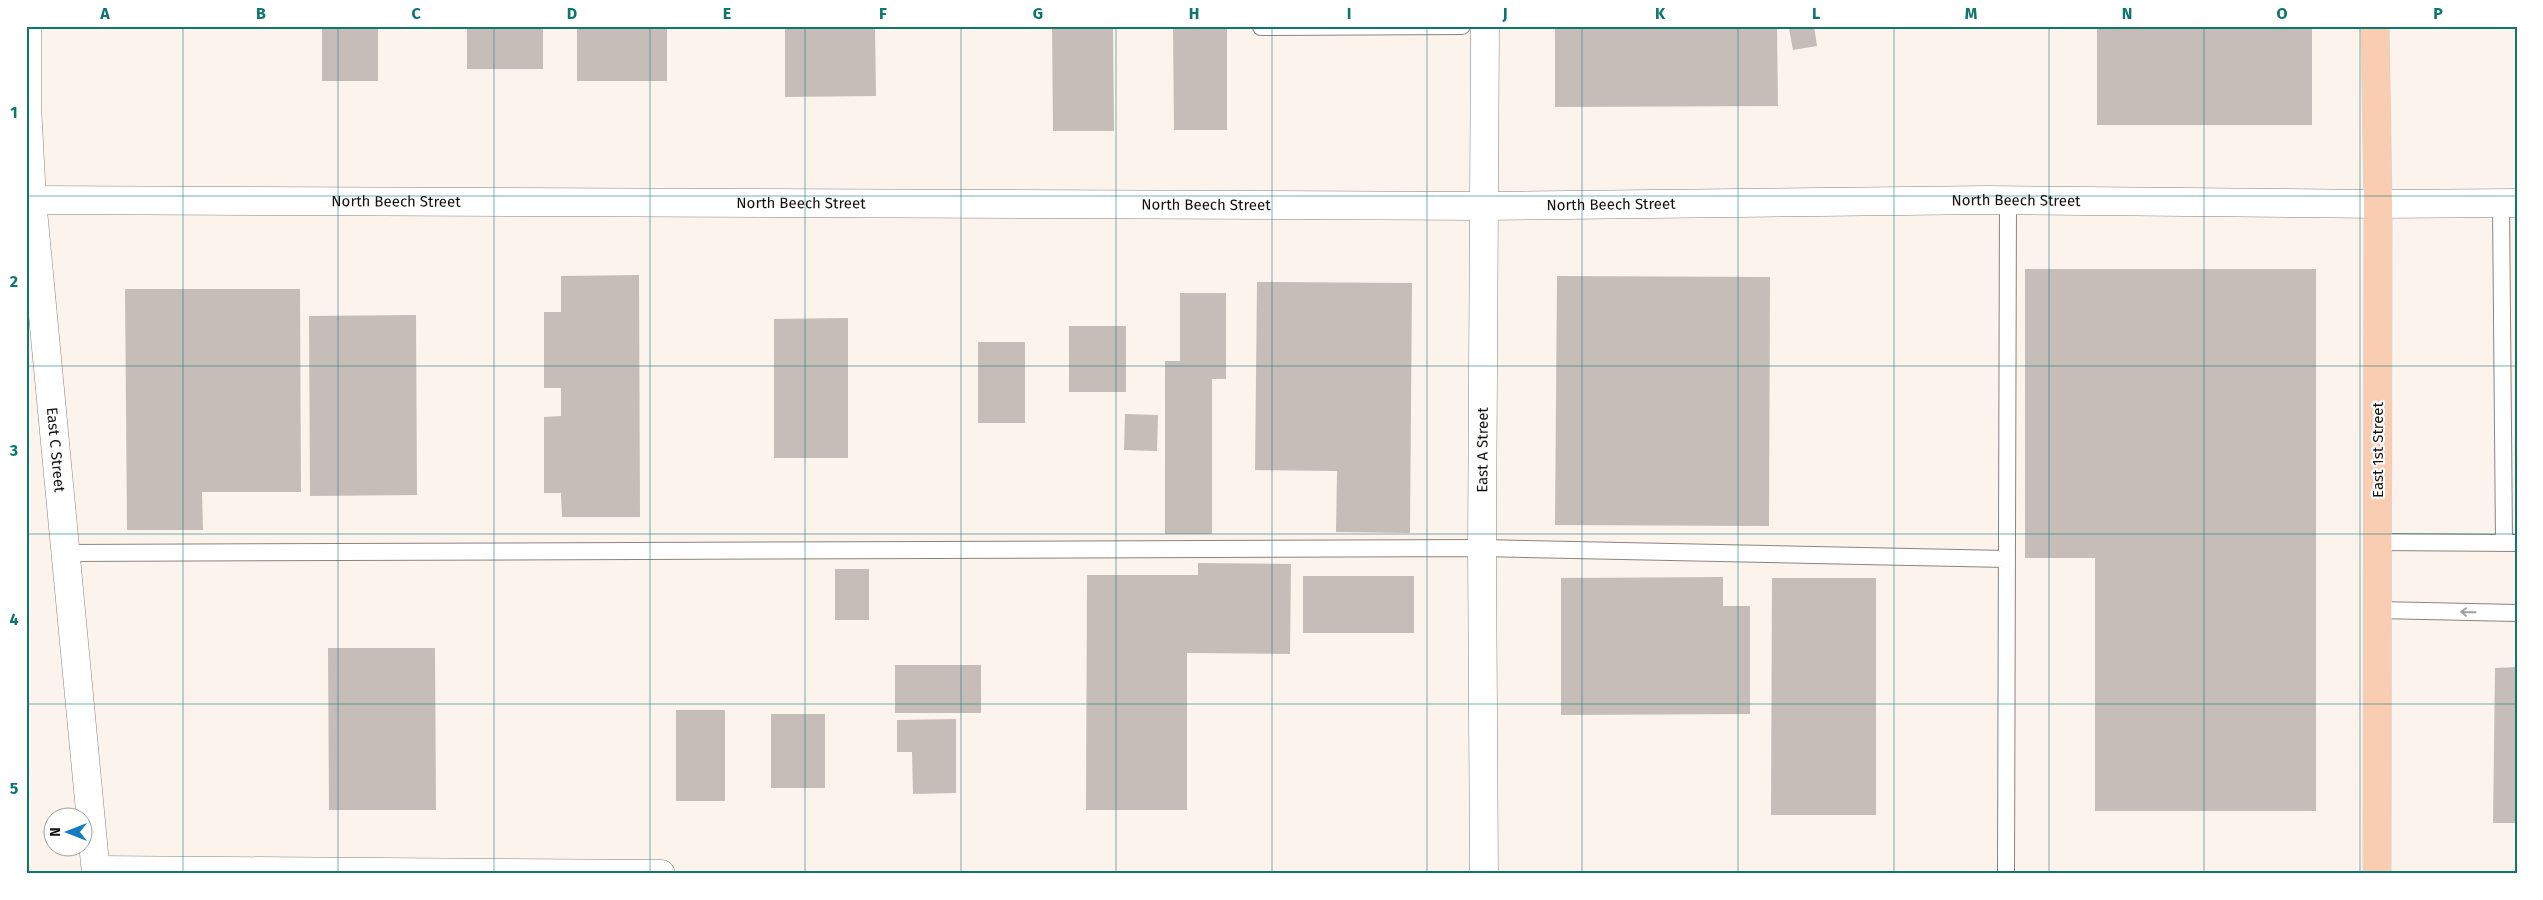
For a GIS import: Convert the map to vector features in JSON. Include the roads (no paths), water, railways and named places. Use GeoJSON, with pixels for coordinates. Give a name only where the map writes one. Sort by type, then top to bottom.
{"type":"FeatureCollection","features":[{"type":"Feature","properties":{"kind":"main road","name":"East 1st Street"},"geometry":{"type":"LineString","coordinates":[[2375,26],[2378,204],[2377,874]]}},
{"type":"Feature","properties":{"kind":"street","name":"East C Street"},"geometry":{"type":"LineString","coordinates":[[27,26],[27,104],[32,200],[96,872]]}},
{"type":"Feature","properties":{"kind":"street","name":"East A Street"},"geometry":{"type":"LineString","coordinates":[[1484,874],[1482,548],[1486,206],[1485,26]]}},
{"type":"Feature","properties":{"kind":"street","name":"North Beech Street"},"geometry":{"type":"LineString","coordinates":[[32,200],[1486,206],[2008,200],[2378,204],[2509,203]]}},
{"type":"Feature","properties":{"kind":"street"},"geometry":{"type":"LineString","coordinates":[[96,872],[661,874]]}},
{"type":"Feature","properties":{"kind":"lane"},"geometry":{"type":"LineString","coordinates":[[1261,27],[1462,26]]}},
{"type":"Feature","properties":{"kind":"lane"},"geometry":{"type":"LineString","coordinates":[[2006,874],[2008,200]]}},
{"type":"Feature","properties":{"kind":"lane"},"geometry":{"type":"LineString","coordinates":[[2378,542],[2511,543],[2509,203]]}},
{"type":"Feature","properties":{"kind":"lane"},"geometry":{"type":"LineString","coordinates":[[65,553],[1482,548],[2007,558]]}},
{"type":"Feature","properties":{"kind":"lane"},"geometry":{"type":"LineString","coordinates":[[2378,610],[2517,613]]}}]}
